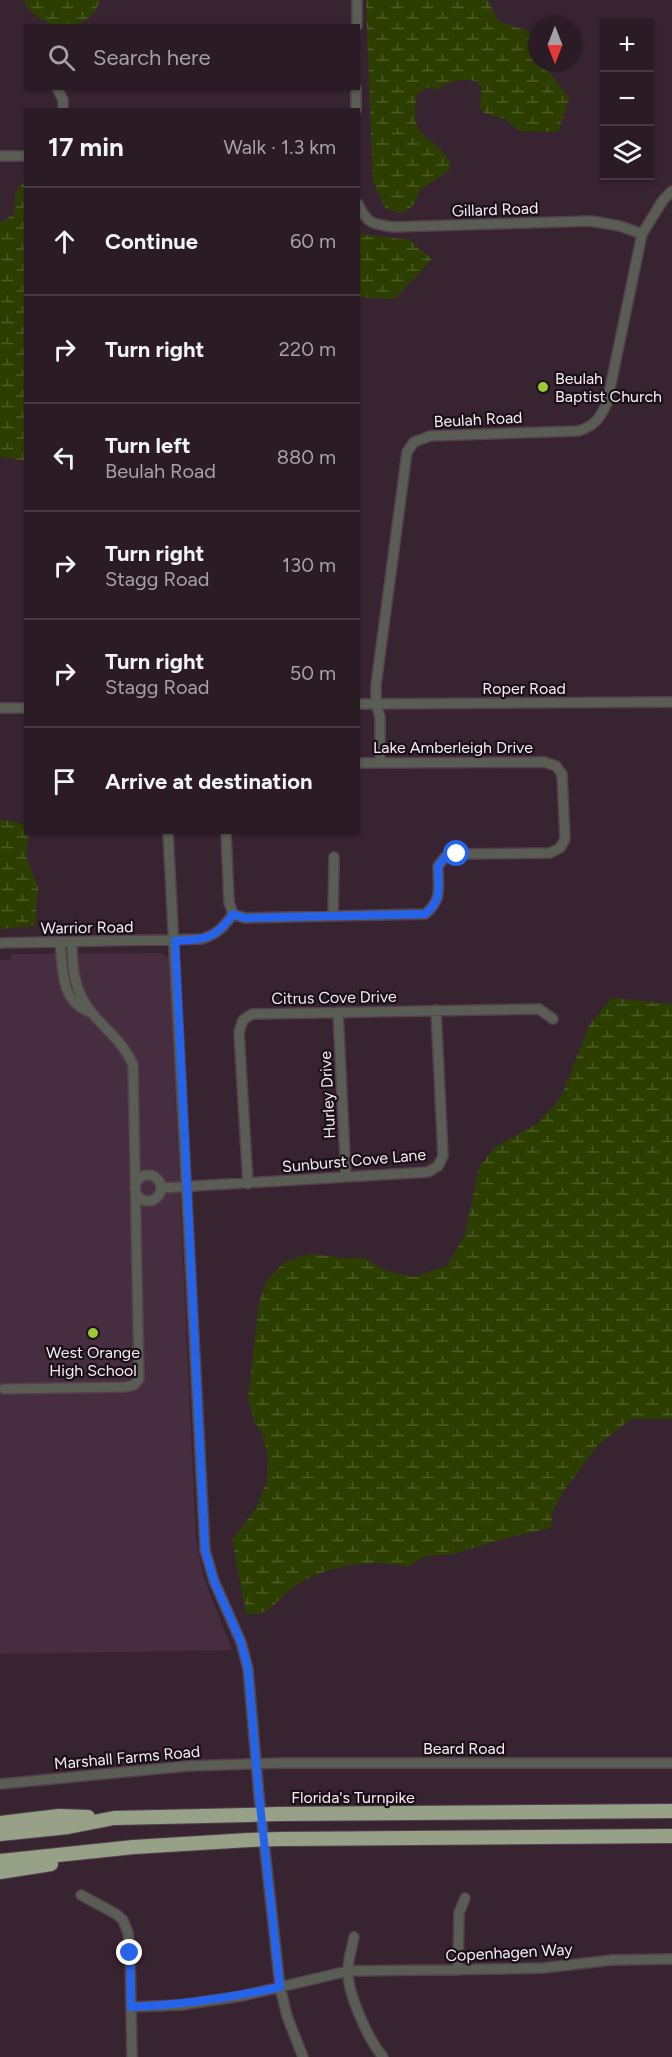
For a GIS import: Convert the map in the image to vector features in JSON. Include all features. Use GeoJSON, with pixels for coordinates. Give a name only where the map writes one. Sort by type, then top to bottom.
{"type":"FeatureCollection","features":[{"type":"Feature","properties":{"kind":"highway","name":"Florida's Turnpike"},"geometry":{"type":"LineString","coordinates":[[0,1834],[68,1827],[114,1818],[278,1814],[672,1811]]}},
{"type":"Feature","properties":{"kind":"highway"},"geometry":{"type":"LineString","coordinates":[[0,1823],[59,1816],[114,1818]]}},
{"type":"Feature","properties":{"kind":"highway"},"geometry":{"type":"LineString","coordinates":[[0,1861],[134,1847],[249,1840],[672,1836]]}},
{"type":"Feature","properties":{"kind":"highway"},"geometry":{"type":"LineString","coordinates":[[0,1872],[134,1847]]}},
{"type":"Feature","properties":{"kind":"street"},"geometry":{"type":"LineString","coordinates":[[357,0],[357,24]]}},
{"type":"Feature","properties":{"kind":"street"},"geometry":{"type":"LineString","coordinates":[[58,90],[63,100],[63,108]]}},
{"type":"Feature","properties":{"kind":"street"},"geometry":{"type":"LineString","coordinates":[[356,90],[356,108]]}},
{"type":"Feature","properties":{"kind":"street"},"geometry":{"type":"LineString","coordinates":[[0,156],[24,156]]}},
{"type":"Feature","properties":{"kind":"street"},"geometry":{"type":"LineString","coordinates":[[642,234],[663,200],[672,191]]}},
{"type":"Feature","properties":{"kind":"street","name":"Gillard Road"},"geometry":{"type":"LineString","coordinates":[[360,209],[363,216],[373,224],[393,227],[591,221],[620,226],[642,234]]}},
{"type":"Feature","properties":{"kind":"street","name":"Beulah Road"},"geometry":{"type":"LineString","coordinates":[[380,763],[380,717],[376,704],[376,685],[406,452],[414,442],[430,436],[578,431],[593,425],[600,418],[607,403],[642,234]]}},
{"type":"Feature","properties":{"kind":"street","name":"Roper Road"},"geometry":{"type":"LineString","coordinates":[[376,704],[672,702]]}},
{"type":"Feature","properties":{"kind":"street"},"geometry":{"type":"LineString","coordinates":[[360,704],[376,704]]}},
{"type":"Feature","properties":{"kind":"street"},"geometry":{"type":"LineString","coordinates":[[0,708],[24,708]]}},
{"type":"Feature","properties":{"kind":"street","name":"Lake Amberleigh Drive"},"geometry":{"type":"LineString","coordinates":[[233,914],[245,918],[425,914],[434,907],[438,898],[438,866],[445,857],[457,854],[550,853],[560,848],[565,839],[561,774],[556,766],[544,762],[360,763]]}},
{"type":"Feature","properties":{"kind":"street"},"geometry":{"type":"LineString","coordinates":[[168,834],[205,1550],[214,1581],[241,1642],[248,1669],[280,1987],[286,2016],[303,2057]]}},
{"type":"Feature","properties":{"kind":"street"},"geometry":{"type":"LineString","coordinates":[[175,941],[214,936],[233,914],[229,902],[226,834]]}},
{"type":"Feature","properties":{"kind":"street"},"geometry":{"type":"LineString","coordinates":[[333,916],[334,857]]}},
{"type":"Feature","properties":{"kind":"street","name":"Warrior Road"},"geometry":{"type":"LineString","coordinates":[[0,943],[175,941]]}},
{"type":"Feature","properties":{"kind":"street"},"geometry":{"type":"LineString","coordinates":[[4,1389],[125,1387],[137,1383],[139,1378],[134,1189],[134,1065],[128,1051],[90,1012],[76,1004],[67,991],[64,984],[60,942]]}},
{"type":"Feature","properties":{"kind":"street"},"geometry":{"type":"LineString","coordinates":[[72,942],[72,970],[75,982],[90,1012]]}},
{"type":"Feature","properties":{"kind":"street","name":"Citrus Cove Drive"},"geometry":{"type":"LineString","coordinates":[[248,1184],[239,1032],[243,1020],[252,1014],[539,1009],[553,1018]]}},
{"type":"Feature","properties":{"kind":"street","name":"Sunburst Cove Lane"},"geometry":{"type":"LineString","coordinates":[[161,1188],[428,1172],[438,1166],[443,1156],[436,1010]]}},
{"type":"Feature","properties":{"kind":"street","name":"Hurley Drive"},"geometry":{"type":"LineString","coordinates":[[338,1012],[346,1177]]}},
{"type":"Feature","properties":{"kind":"street"},"geometry":{"type":"LineString","coordinates":[[147,1175],[156,1179],[161,1188],[157,1197],[148,1201],[138,1198],[134,1189],[138,1179],[147,1175]]}},
{"type":"Feature","properties":{"kind":"street","name":"Beard Road"},"geometry":{"type":"LineString","coordinates":[[257,1766],[282,1763],[672,1763]]}},
{"type":"Feature","properties":{"kind":"street","name":"Marshall Farms Road"},"geometry":{"type":"LineString","coordinates":[[0,1784],[188,1766],[257,1766]]}},
{"type":"Feature","properties":{"kind":"street"},"geometry":{"type":"LineString","coordinates":[[81,1895],[116,1914],[123,1920],[126,1929],[129,1939],[132,2057]]}},
{"type":"Feature","properties":{"kind":"street"},"geometry":{"type":"LineString","coordinates":[[458,1970],[459,1913],[465,1898]]}},
{"type":"Feature","properties":{"kind":"street"},"geometry":{"type":"LineString","coordinates":[[354,1937],[348,1971],[350,1987],[358,2012],[383,2057]]}},
{"type":"Feature","properties":{"kind":"street","name":"Copenhagen Way"},"geometry":{"type":"LineString","coordinates":[[131,2007],[181,2005],[242,1996],[348,1971],[543,1968],[612,1960],[672,1959]]}},
{"type":"Feature","properties":{"kind":"shaded area","name":"West Orange High School"},"geometry":{"type":"Polygon","coordinates":[[[160,953],[169,960],[196,1539],[204,1578],[232,1650],[0,1654],[0,960],[11,960],[11,954],[160,953]]]}},
{"type":"Feature","properties":{"kind":"green space"},"geometry":{"type":"Polygon","coordinates":[[[24,0],[100,0],[94,12],[86,20],[75,24],[51,24],[40,19],[24,0]]]}},
{"type":"Feature","properties":{"kind":"green space"},"geometry":{"type":"Polygon","coordinates":[[[366,0],[488,0],[498,21],[528,31],[528,72],[549,72],[569,98],[558,132],[520,131],[505,119],[484,113],[480,107],[481,89],[477,81],[457,80],[439,89],[427,88],[417,94],[416,122],[419,130],[444,153],[451,164],[448,171],[419,191],[415,202],[402,213],[386,209],[373,183],[366,0]]]}},
{"type":"Feature","properties":{"kind":"green space"},"geometry":{"type":"Polygon","coordinates":[[[24,183],[24,461],[0,456],[0,223],[14,214],[16,192],[24,183]]]}},
{"type":"Feature","properties":{"kind":"green space"},"geometry":{"type":"Polygon","coordinates":[[[360,234],[409,240],[432,259],[395,299],[360,297],[360,234]]]}},
{"type":"Feature","properties":{"kind":"green space"},"geometry":{"type":"Polygon","coordinates":[[[0,820],[17,822],[24,826],[24,834],[29,834],[26,856],[38,888],[35,926],[0,929],[0,820]]]}},
{"type":"Feature","properties":{"kind":"green space"},"geometry":{"type":"Polygon","coordinates":[[[612,998],[672,1004],[672,1419],[631,1419],[597,1446],[563,1492],[552,1512],[551,1528],[453,1554],[425,1556],[407,1567],[378,1563],[332,1569],[317,1574],[292,1588],[264,1612],[246,1614],[232,1540],[256,1508],[267,1481],[268,1456],[248,1400],[259,1302],[267,1281],[283,1263],[314,1254],[351,1259],[361,1257],[388,1271],[413,1277],[447,1266],[465,1234],[479,1167],[495,1147],[537,1124],[561,1097],[590,1024],[612,998]]]}},
{"type":"Feature","properties":{"kind":"place","name":"Beulah Baptist Church"},"geometry":{"type":"Point","coordinates":[543,387]}},
{"type":"Feature","properties":{"kind":"place","name":"West Orange High School"},"geometry":{"type":"Point","coordinates":[93,1333]}},
{"type":"Feature","properties":{"kind":"route"},"geometry":{"type":"LineString","coordinates":[[130,1953],[131,2007],[181,2005],[242,1996],[280,1987],[248,1669],[241,1642],[214,1581],[205,1550],[175,941],[214,936],[233,914],[245,918],[425,914],[434,907],[438,898],[438,866],[445,857],[457,854]]}}]}
